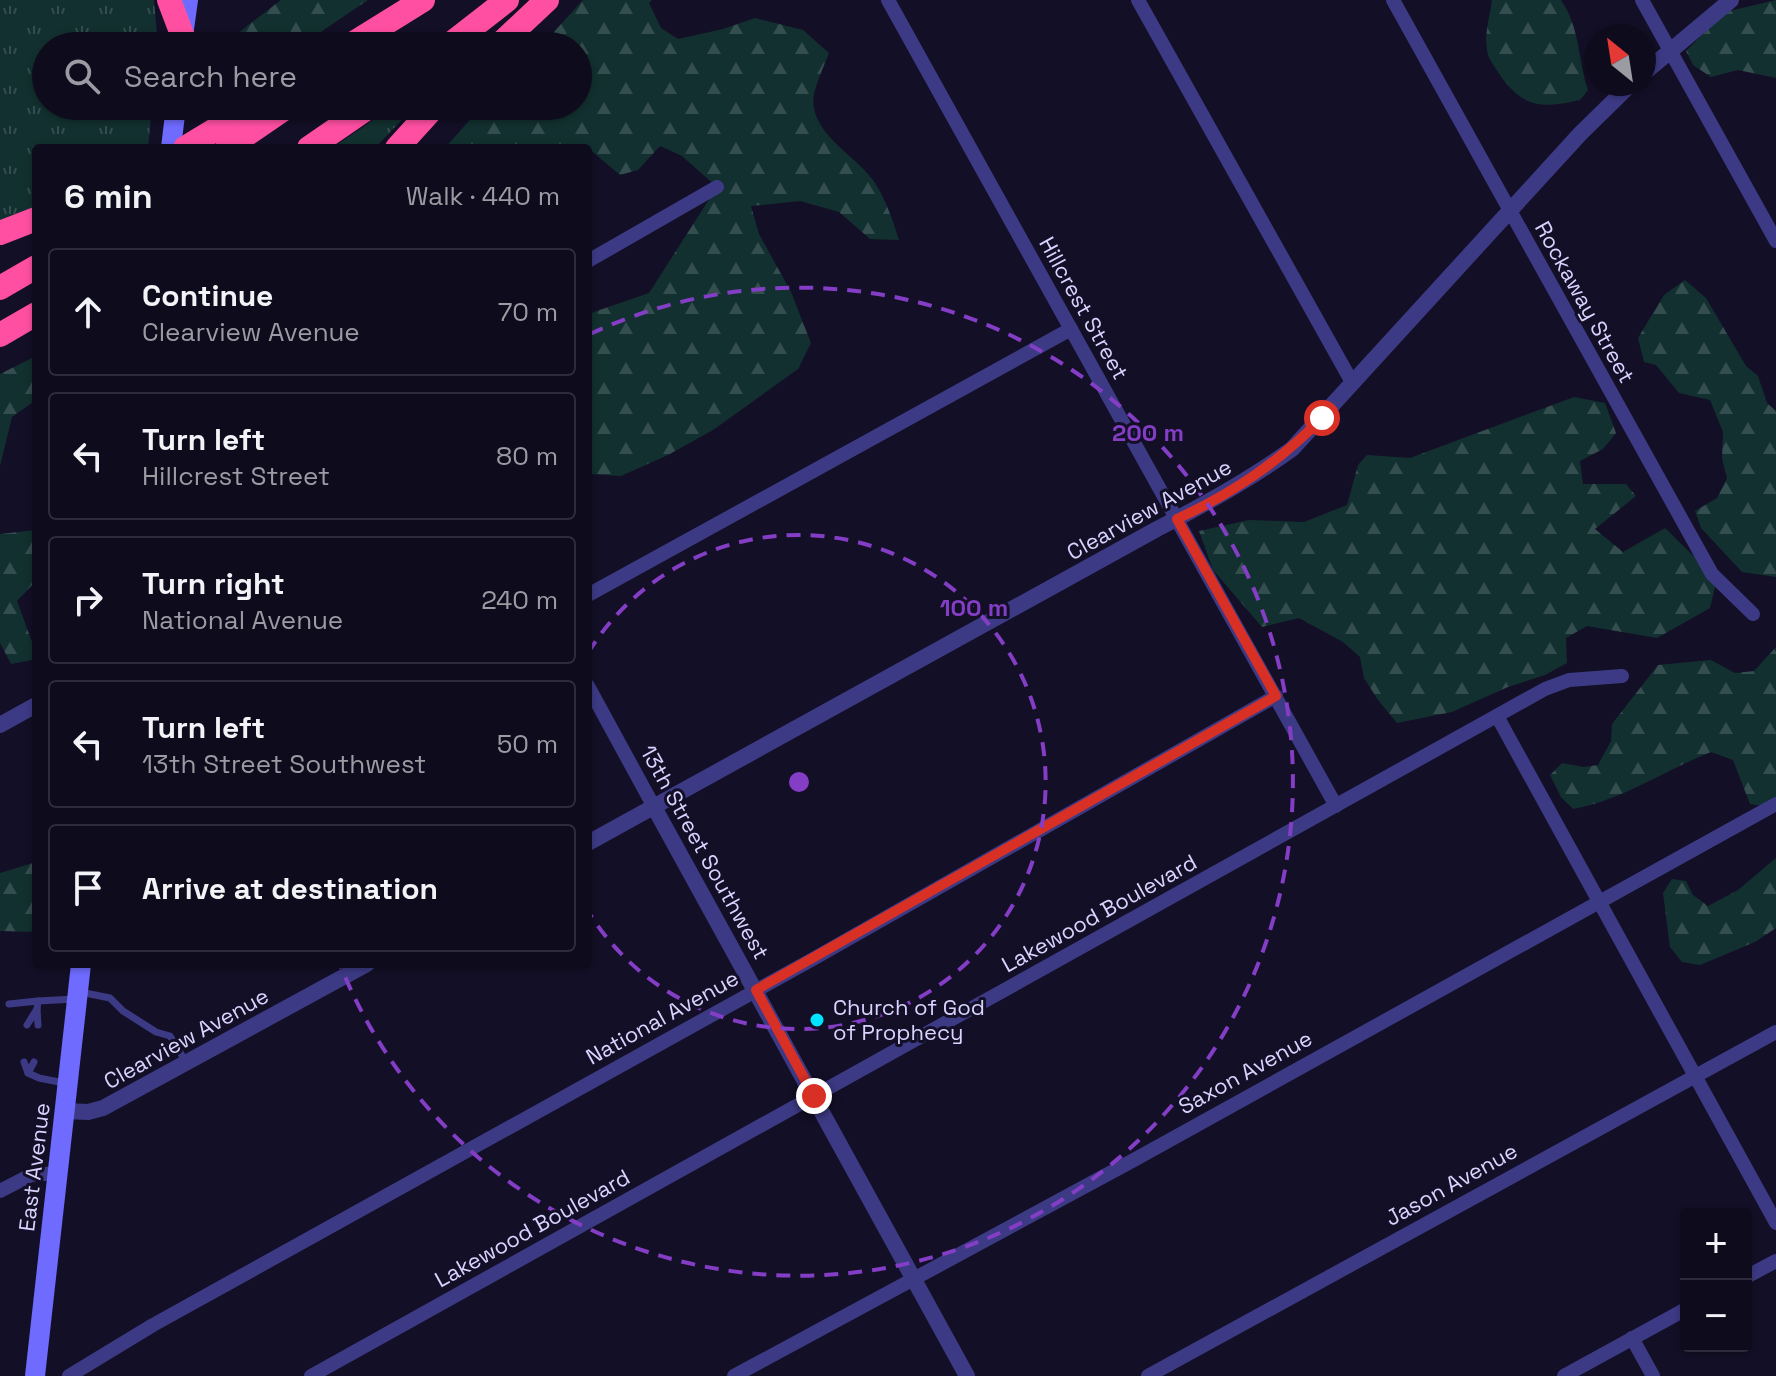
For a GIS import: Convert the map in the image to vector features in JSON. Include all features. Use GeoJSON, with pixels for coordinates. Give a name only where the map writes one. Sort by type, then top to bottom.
{"type":"FeatureCollection","features":[{"type":"Feature","properties":{"kind":"highway"},"geometry":{"type":"LineString","coordinates":[[169,0],[180,32]]}},
{"type":"Feature","properties":{"kind":"highway"},"geometry":{"type":"LineString","coordinates":[[372,32],[426,0]]}},
{"type":"Feature","properties":{"kind":"highway"},"geometry":{"type":"LineString","coordinates":[[388,32],[426,0]]}},
{"type":"Feature","properties":{"kind":"highway"},"geometry":{"type":"LineString","coordinates":[[466,32],[507,0]]}},
{"type":"Feature","properties":{"kind":"highway"},"geometry":{"type":"LineString","coordinates":[[513,32],[547,0]]}},
{"type":"Feature","properties":{"kind":"highway"},"geometry":{"type":"LineString","coordinates":[[192,144],[231,120]]}},
{"type":"Feature","properties":{"kind":"highway"},"geometry":{"type":"LineString","coordinates":[[233,144],[268,120]]}},
{"type":"Feature","properties":{"kind":"highway"},"geometry":{"type":"LineString","coordinates":[[315,144],[350,120]]}},
{"type":"Feature","properties":{"kind":"highway"},"geometry":{"type":"LineString","coordinates":[[401,144],[422,120]]}},
{"type":"Feature","properties":{"kind":"highway"},"geometry":{"type":"LineString","coordinates":[[0,233],[32,221]]}},
{"type":"Feature","properties":{"kind":"highway"},"geometry":{"type":"LineString","coordinates":[[0,288],[32,269]]}},
{"type":"Feature","properties":{"kind":"highway"},"geometry":{"type":"LineString","coordinates":[[0,335],[32,316]]}},
{"type":"Feature","properties":{"kind":"main road"},"geometry":{"type":"LineString","coordinates":[[184,32],[188,0]]}},
{"type":"Feature","properties":{"kind":"main road"},"geometry":{"type":"LineString","coordinates":[[171,144],[174,120]]}},
{"type":"Feature","properties":{"kind":"main road","name":"East Avenue"},"geometry":{"type":"LineString","coordinates":[[35,1376],[80,968]]}},
{"type":"Feature","properties":{"kind":"street","name":"Hillcrest Street"},"geometry":{"type":"LineString","coordinates":[[888,0],[1336,806]]}},
{"type":"Feature","properties":{"kind":"street"},"geometry":{"type":"LineString","coordinates":[[1138,0],[1353,384]]}},
{"type":"Feature","properties":{"kind":"street","name":"Rockaway Street"},"geometry":{"type":"LineString","coordinates":[[1393,0],[1712,574],[1753,614]]}},
{"type":"Feature","properties":{"kind":"street"},"geometry":{"type":"LineString","coordinates":[[1642,0],[1776,241]]}},
{"type":"Feature","properties":{"kind":"street"},"geometry":{"type":"LineString","coordinates":[[1656,63],[1729,0]]}},
{"type":"Feature","properties":{"kind":"street","name":"Clearview Avenue"},"geometry":{"type":"LineString","coordinates":[[592,841],[1258,474],[1292,449],[1580,134],[1619,96]]}},
{"type":"Feature","properties":{"kind":"street"},"geometry":{"type":"LineString","coordinates":[[592,259],[717,187]]}},
{"type":"Feature","properties":{"kind":"street"},"geometry":{"type":"LineString","coordinates":[[592,593],[1071,329]]}},
{"type":"Feature","properties":{"kind":"street","name":"Lakewood Boulevard"},"geometry":{"type":"LineString","coordinates":[[311,1376],[1545,689],[1569,680],[1622,676]]}},
{"type":"Feature","properties":{"kind":"street","name":"13th Street Southwest"},"geometry":{"type":"LineString","coordinates":[[592,693],[967,1376]]}},
{"type":"Feature","properties":{"kind":"street","name":"National Avenue"},"geometry":{"type":"LineString","coordinates":[[69,1376],[153,1325],[1276,696]]}},
{"type":"Feature","properties":{"kind":"street"},"geometry":{"type":"LineString","coordinates":[[0,725],[32,707]]}},
{"type":"Feature","properties":{"kind":"street"},"geometry":{"type":"LineString","coordinates":[[1497,716],[1776,1223]]}},
{"type":"Feature","properties":{"kind":"street","name":"Saxon Avenue"},"geometry":{"type":"LineString","coordinates":[[734,1376],[1132,1161],[1776,804]]}},
{"type":"Feature","properties":{"kind":"street","name":"Clearview Avenue"},"geometry":{"type":"LineString","coordinates":[[64,1111],[96,1111],[360,968]]}},
{"type":"Feature","properties":{"kind":"street","name":"Jason Avenue"},"geometry":{"type":"LineString","coordinates":[[1148,1376],[1776,1032]]}},
{"type":"Feature","properties":{"kind":"street"},"geometry":{"type":"LineString","coordinates":[[0,1191],[31,1175],[57,1173]]}},
{"type":"Feature","properties":{"kind":"street"},"geometry":{"type":"LineString","coordinates":[[1752,1274],[1776,1261]]}},
{"type":"Feature","properties":{"kind":"street"},"geometry":{"type":"LineString","coordinates":[[1564,1376],[1680,1312]]}},
{"type":"Feature","properties":{"kind":"street"},"geometry":{"type":"LineString","coordinates":[[1632,1338],[1653,1376]]}},
{"type":"Feature","properties":{"kind":"lane"},"geometry":{"type":"LineString","coordinates":[[9,1004],[37,1005],[77,995],[110,998],[123,1011],[156,1032],[170,1036],[186,1062]]}},
{"type":"Feature","properties":{"kind":"lane"},"geometry":{"type":"LineString","coordinates":[[27,1025],[37,1005]]}},
{"type":"Feature","properties":{"kind":"lane"},"geometry":{"type":"LineString","coordinates":[[37,1005],[38,1025]]}},
{"type":"Feature","properties":{"kind":"lane"},"geometry":{"type":"LineString","coordinates":[[24,1062],[28,1073],[67,1084]]}},
{"type":"Feature","properties":{"kind":"lane"},"geometry":{"type":"LineString","coordinates":[[28,1073],[34,1062]]}},
{"type":"Feature","properties":{"kind":"green space"},"geometry":{"type":"Polygon","coordinates":[[[0,0],[154,0],[157,32],[32,32],[32,120],[151,120],[148,144],[32,144],[32,211],[0,222],[0,0]]]}},
{"type":"Feature","properties":{"kind":"green space"},"geometry":{"type":"Polygon","coordinates":[[[281,0],[368,0],[321,32],[239,32],[281,0]]]}},
{"type":"Feature","properties":{"kind":"green space"},"geometry":{"type":"Polygon","coordinates":[[[583,0],[652,0],[649,3],[661,28],[678,39],[755,18],[803,30],[829,53],[814,94],[818,121],[875,183],[899,240],[870,239],[839,212],[800,201],[751,206],[759,234],[791,292],[811,343],[798,369],[713,430],[621,476],[592,474],[592,313],[649,293],[717,187],[682,156],[660,146],[638,170],[620,175],[592,151],[592,144],[449,144],[470,120],[592,120],[592,32],[554,32],[583,0]]]}},
{"type":"Feature","properties":{"kind":"green space"},"geometry":{"type":"Polygon","coordinates":[[[1492,0],[1561,0],[1575,32],[1584,74],[1584,95],[1580,100],[1543,105],[1524,99],[1515,93],[1491,62],[1486,44],[1492,0]]]}},
{"type":"Feature","properties":{"kind":"green space"},"geometry":{"type":"Polygon","coordinates":[[[1776,0],[1776,78],[1738,70],[1711,77],[1693,65],[1686,51],[1725,12],[1776,0]]]}},
{"type":"Feature","properties":{"kind":"green space"},"geometry":{"type":"Polygon","coordinates":[[[373,120],[402,120],[379,144],[338,144],[373,120]]]}},
{"type":"Feature","properties":{"kind":"green space"},"geometry":{"type":"Polygon","coordinates":[[[1685,280],[1706,298],[1746,366],[1758,376],[1767,403],[1776,411],[1776,577],[1742,572],[1701,528],[1695,511],[1717,498],[1727,478],[1722,459],[1723,432],[1710,400],[1679,393],[1656,365],[1644,362],[1638,338],[1664,295],[1685,280]]]}},
{"type":"Feature","properties":{"kind":"green space"},"geometry":{"type":"Polygon","coordinates":[[[32,358],[32,403],[12,417],[0,466],[0,374],[32,358]]]}},
{"type":"Feature","properties":{"kind":"green space"},"geometry":{"type":"Polygon","coordinates":[[[1574,397],[1605,403],[1616,433],[1603,449],[1580,461],[1583,484],[1626,484],[1636,496],[1595,529],[1623,552],[1665,528],[1717,579],[1710,608],[1657,638],[1587,626],[1566,638],[1567,663],[1545,675],[1508,687],[1452,712],[1397,723],[1364,678],[1360,657],[1343,642],[1299,618],[1262,627],[1213,570],[1199,531],[1249,520],[1304,522],[1347,505],[1358,465],[1367,455],[1410,458],[1574,397]]]}},
{"type":"Feature","properties":{"kind":"green space"},"geometry":{"type":"Polygon","coordinates":[[[32,530],[32,585],[17,601],[32,642],[32,660],[11,664],[0,643],[0,534],[32,530]]]}},
{"type":"Feature","properties":{"kind":"green space"},"geometry":{"type":"Polygon","coordinates":[[[1776,647],[1776,808],[1750,804],[1733,760],[1711,752],[1627,792],[1591,805],[1573,809],[1561,797],[1550,775],[1562,763],[1584,767],[1598,765],[1611,741],[1612,724],[1658,665],[1711,660],[1735,673],[1754,671],[1776,647]]]}},
{"type":"Feature","properties":{"kind":"green space"},"geometry":{"type":"Polygon","coordinates":[[[1776,858],[1776,928],[1755,942],[1700,965],[1682,962],[1670,947],[1663,893],[1672,879],[1686,881],[1693,895],[1708,906],[1738,890],[1776,858]]]}},
{"type":"Feature","properties":{"kind":"green space"},"geometry":{"type":"Polygon","coordinates":[[[32,863],[32,932],[0,931],[0,873],[32,863]]]}},
{"type":"Feature","properties":{"kind":"place","name":"Church of God of Prophecy"},"geometry":{"type":"Point","coordinates":[817,1020]}},
{"type":"Feature","properties":{"kind":"route"},"geometry":{"type":"LineString","coordinates":[[814,1096],[756,990],[1276,696],[1177,519],[1258,474],[1292,449],[1322,418]]}}]}
